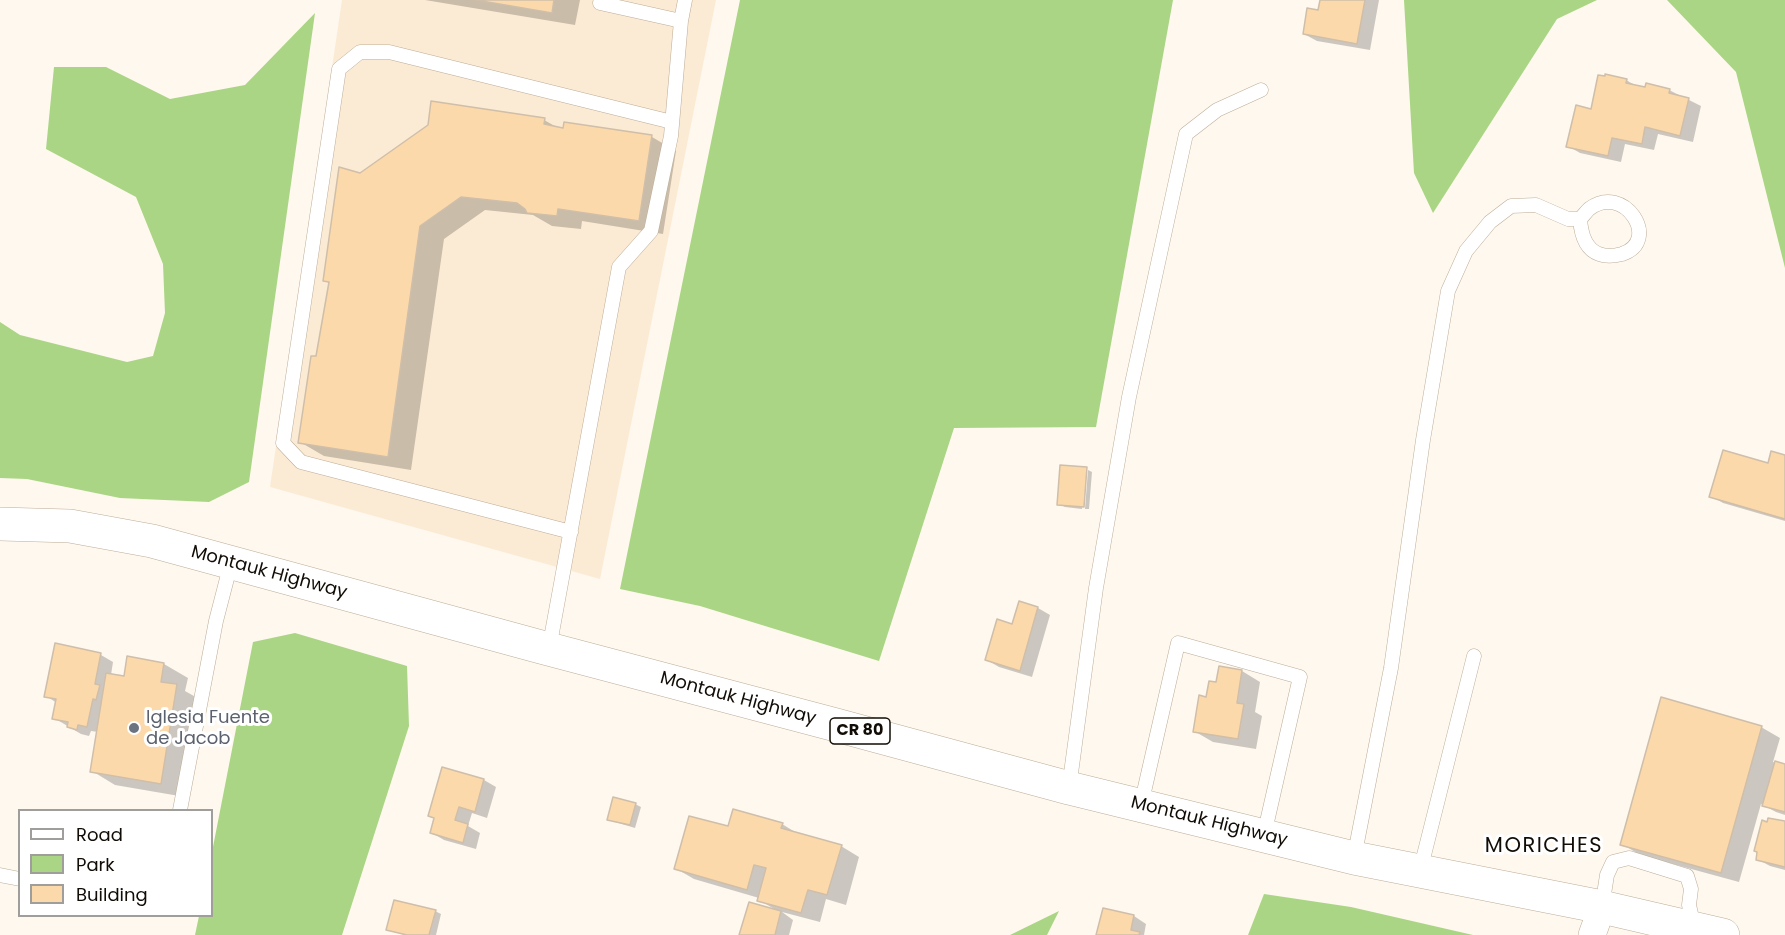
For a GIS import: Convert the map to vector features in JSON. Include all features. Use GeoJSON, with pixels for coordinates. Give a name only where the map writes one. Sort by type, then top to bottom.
{"type":"FeatureCollection","features":[{"type":"Feature","properties":{"kind":"main road","name":"Montauk Highway"},"geometry":{"type":"LineString","coordinates":[[0,524],[70,526],[152,540],[1069,788],[1354,858],[1420,871],[1597,921],[1708,931]]}},
{"type":"Feature","properties":{"kind":"lane"},"geometry":{"type":"LineString","coordinates":[[601,0],[600,3],[681,21]]}},
{"type":"Feature","properties":{"kind":"lane"},"geometry":{"type":"LineString","coordinates":[[549,649],[619,267],[651,231],[671,136],[681,21],[685,0]]}},
{"type":"Feature","properties":{"kind":"lane"},"geometry":{"type":"LineString","coordinates":[[571,532],[301,462],[283,443],[339,69],[360,52],[389,52],[672,122]]}},
{"type":"Feature","properties":{"kind":"lane"},"geometry":{"type":"LineString","coordinates":[[1069,788],[1096,588],[1129,397],[1186,134],[1217,110],[1261,90]]}},
{"type":"Feature","properties":{"kind":"lane"},"geometry":{"type":"LineString","coordinates":[[1354,858],[1391,668],[1423,440],[1448,291],[1466,251],[1490,222],[1511,206],[1536,205],[1568,219],[1580,219],[1591,208],[1604,202],[1618,203],[1629,210],[1635,219],[1639,228],[1638,241],[1631,250],[1621,254],[1609,257],[1597,254],[1582,234],[1580,219]]}},
{"type":"Feature","properties":{"kind":"lane"},"geometry":{"type":"LineString","coordinates":[[180,809],[216,621],[231,563]]}},
{"type":"Feature","properties":{"kind":"lane"},"geometry":{"type":"LineString","coordinates":[[1141,805],[1178,643],[1300,676],[1264,835]]}},
{"type":"Feature","properties":{"kind":"lane"},"geometry":{"type":"LineString","coordinates":[[1420,871],[1474,656]]}},
{"type":"Feature","properties":{"kind":"lane"},"geometry":{"type":"LineString","coordinates":[[1597,921],[1607,875],[1613,862],[1629,858],[1687,876],[1690,889],[1689,905],[1708,931]]}},
{"type":"Feature","properties":{"kind":"lane"},"geometry":{"type":"LineString","coordinates":[[0,875],[18,879]]}},
{"type":"Feature","properties":{"kind":"shaded area"},"geometry":{"type":"Polygon","coordinates":[[[342,0],[716,0],[600,579],[270,487],[342,0]]]}},
{"type":"Feature","properties":{"kind":"green space"},"geometry":{"type":"Polygon","coordinates":[[[740,0],[1173,0],[1096,427],[954,428],[879,661],[700,606],[620,589],[740,0]]]}},
{"type":"Feature","properties":{"kind":"green space"},"geometry":{"type":"Polygon","coordinates":[[[1404,0],[1597,0],[1557,19],[1433,213],[1414,173],[1404,0]]]}},
{"type":"Feature","properties":{"kind":"green space"},"geometry":{"type":"Polygon","coordinates":[[[1667,0],[1785,0],[1785,268],[1736,72],[1667,0]]]}},
{"type":"Feature","properties":{"kind":"green space"},"geometry":{"type":"Polygon","coordinates":[[[315,13],[249,482],[209,502],[120,498],[27,479],[0,478],[0,322],[20,335],[127,362],[153,356],[165,313],[163,264],[136,197],[46,149],[54,67],[106,67],[170,99],[245,85],[315,13]]]}},
{"type":"Feature","properties":{"kind":"green space"},"geometry":{"type":"Polygon","coordinates":[[[295,633],[407,666],[409,726],[342,935],[195,935],[199,917],[213,917],[213,847],[253,642],[295,633]]]}},
{"type":"Feature","properties":{"kind":"green space"},"geometry":{"type":"Polygon","coordinates":[[[1264,894],[1351,907],[1473,935],[1248,935],[1264,894]]]}},
{"type":"Feature","properties":{"kind":"green space"},"geometry":{"type":"Polygon","coordinates":[[[1059,911],[1047,935],[1010,935],[1059,911]]]}},
{"type":"Feature","properties":{"kind":"building"},"geometry":{"type":"Polygon","coordinates":[[[476,0],[554,0],[552,13],[476,0]]]}},
{"type":"Feature","properties":{"kind":"building"},"geometry":{"type":"Polygon","coordinates":[[[1320,0],[1365,0],[1357,44],[1303,34],[1307,8],[1318,10],[1320,0]]]}},
{"type":"Feature","properties":{"kind":"building"},"geometry":{"type":"Polygon","coordinates":[[[1605,74],[1627,79],[1626,83],[1645,87],[1646,83],[1670,89],[1669,93],[1689,98],[1680,136],[1645,127],[1642,144],[1612,138],[1608,156],[1566,147],[1576,105],[1591,109],[1598,75],[1605,76],[1605,74]]]}},
{"type":"Feature","properties":{"kind":"building"},"geometry":{"type":"Polygon","coordinates":[[[431,101],[545,118],[544,124],[563,128],[564,122],[652,135],[639,221],[558,209],[557,216],[527,213],[517,203],[461,197],[420,226],[388,457],[298,443],[311,356],[316,356],[329,282],[323,281],[339,167],[360,173],[428,125],[431,101]]]}},
{"type":"Feature","properties":{"kind":"building"},"geometry":{"type":"Polygon","coordinates":[[[1723,450],[1768,463],[1771,451],[1785,455],[1785,519],[1709,497],[1723,450]]]}},
{"type":"Feature","properties":{"kind":"building"},"geometry":{"type":"Polygon","coordinates":[[[1060,465],[1087,467],[1084,507],[1057,505],[1060,465]]]}},
{"type":"Feature","properties":{"kind":"building"},"geometry":{"type":"Polygon","coordinates":[[[1019,601],[1038,607],[1020,671],[985,660],[997,619],[1012,624],[1019,601]]]}},
{"type":"Feature","properties":{"kind":"building"},"geometry":{"type":"Polygon","coordinates":[[[55,643],[101,653],[95,684],[100,685],[96,700],[93,699],[87,727],[78,725],[77,730],[67,727],[68,722],[52,719],[56,699],[44,697],[55,643]]]}},
{"type":"Feature","properties":{"kind":"building","name":"Iglesia Fuente de Jacob"},"geometry":{"type":"Polygon","coordinates":[[[127,656],[164,663],[161,682],[177,684],[161,784],[90,772],[106,673],[124,676],[127,656]]]}},
{"type":"Feature","properties":{"kind":"building"},"geometry":{"type":"Polygon","coordinates":[[[1219,666],[1242,670],[1237,703],[1244,704],[1238,739],[1193,732],[1199,695],[1206,697],[1209,681],[1216,682],[1219,666]]]}},
{"type":"Feature","properties":{"kind":"building"},"geometry":{"type":"Polygon","coordinates":[[[1661,697],[1762,726],[1721,873],[1620,845],[1661,697]]]}},
{"type":"Feature","properties":{"kind":"building"},"geometry":{"type":"Polygon","coordinates":[[[1775,761],[1785,764],[1785,812],[1762,806],[1775,761]]]}},
{"type":"Feature","properties":{"kind":"building"},"geometry":{"type":"Polygon","coordinates":[[[442,767],[484,779],[475,812],[459,807],[455,820],[468,824],[463,843],[430,833],[434,818],[428,816],[442,767]]]}},
{"type":"Feature","properties":{"kind":"building"},"geometry":{"type":"Polygon","coordinates":[[[613,797],[636,803],[630,825],[607,820],[613,797]]]}},
{"type":"Feature","properties":{"kind":"building"},"geometry":{"type":"Polygon","coordinates":[[[733,809],[783,823],[781,828],[842,845],[827,895],[808,890],[801,913],[757,901],[766,868],[754,865],[747,890],[674,869],[689,816],[728,826],[733,809]]]}},
{"type":"Feature","properties":{"kind":"building"},"geometry":{"type":"Polygon","coordinates":[[[1768,818],[1785,821],[1785,867],[1756,860],[1757,852],[1754,851],[1762,820],[1767,822],[1768,818]]]}},
{"type":"Feature","properties":{"kind":"building"},"geometry":{"type":"Polygon","coordinates":[[[394,900],[436,910],[429,935],[407,935],[386,930],[394,900]]]}},
{"type":"Feature","properties":{"kind":"building"},"geometry":{"type":"Polygon","coordinates":[[[749,902],[781,911],[775,935],[739,935],[749,902]]]}},
{"type":"Feature","properties":{"kind":"building"},"geometry":{"type":"Polygon","coordinates":[[[1103,908],[1134,915],[1131,930],[1140,932],[1139,935],[1096,935],[1103,908]]]}},
{"type":"Feature","properties":{"kind":"place","name":"Iglesia Fuente de Jacob"},"geometry":{"type":"Point","coordinates":[134,728]}},
{"type":"Feature","properties":{"kind":"district","name":"MORICHES"},"geometry":{"type":"Point","coordinates":[1544,847]}}]}
